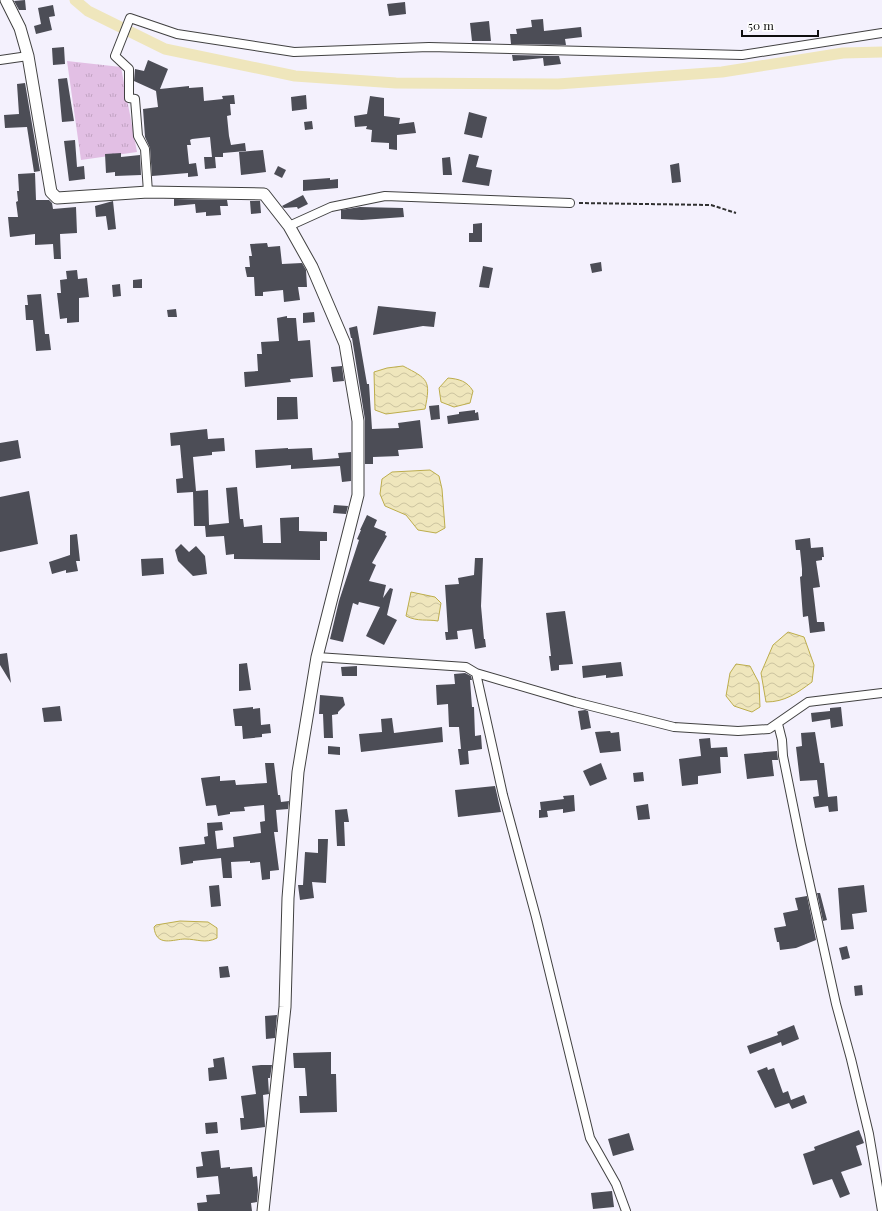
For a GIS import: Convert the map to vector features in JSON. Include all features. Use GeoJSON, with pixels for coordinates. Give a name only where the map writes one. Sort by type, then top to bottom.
{"type":"FeatureCollection","features":[{"type":"Feature","properties":{"kind":"street"},"geometry":{"type":"LineString","coordinates":[[6,0],[20,28],[28,56],[51,192],[53,196],[57,198],[148,192],[264,194],[289,226],[312,267],[344,344],[358,421],[358,495],[317,657],[298,772],[288,898],[285,1007],[263,1211]]}},
{"type":"Feature","properties":{"kind":"street"},"geometry":{"type":"LineString","coordinates":[[148,192],[145,149],[138,136],[135,100],[129,98],[129,69],[115,56],[130,18],[177,34],[294,52],[429,47],[742,54],[882,33]]}},
{"type":"Feature","properties":{"kind":"street"},"geometry":{"type":"LineString","coordinates":[[0,60],[28,56]]}},
{"type":"Feature","properties":{"kind":"street"},"geometry":{"type":"LineString","coordinates":[[289,226],[331,207],[385,196],[570,203]]}},
{"type":"Feature","properties":{"kind":"street"},"geometry":{"type":"LineString","coordinates":[[317,657],[466,667],[476,673],[575,702],[674,727],[738,731],[769,729],[808,702],[882,693]]}},
{"type":"Feature","properties":{"kind":"street"},"geometry":{"type":"LineString","coordinates":[[476,673],[503,795],[536,917],[590,1138],[616,1184],[626,1211]]}},
{"type":"Feature","properties":{"kind":"street"},"geometry":{"type":"LineString","coordinates":[[778,724],[801,845],[836,1004],[869,1134],[882,1211]]}},
{"type":"Feature","properties":{"kind":"path"},"geometry":{"type":"LineString","coordinates":[[570,203],[712,205],[736,213]]}},
{"type":"Feature","properties":{"kind":"green space"},"geometry":{"type":"Polygon","coordinates":[[[67,61],[121,67],[137,152],[81,160],[67,61]]]}},
{"type":"Feature","properties":{"kind":"water"},"geometry":{"type":"Polygon","coordinates":[[[403,366],[418,374],[426,382],[428,392],[425,409],[386,414],[375,410],[374,372],[387,368],[403,366]]]}},
{"type":"Feature","properties":{"kind":"water"},"geometry":{"type":"Polygon","coordinates":[[[448,378],[462,381],[471,388],[473,391],[470,403],[454,407],[441,402],[439,388],[448,378]]]}},
{"type":"Feature","properties":{"kind":"water"},"geometry":{"type":"Polygon","coordinates":[[[430,470],[439,476],[442,489],[445,528],[436,533],[418,530],[406,515],[385,506],[380,494],[382,479],[392,472],[430,470]]]}},
{"type":"Feature","properties":{"kind":"water"},"geometry":{"type":"Polygon","coordinates":[[[411,592],[435,597],[441,603],[438,621],[418,620],[406,616],[411,592]]]}},
{"type":"Feature","properties":{"kind":"water"},"geometry":{"type":"Polygon","coordinates":[[[788,632],[804,637],[814,665],[812,682],[785,699],[766,702],[761,673],[773,645],[788,632]]]}},
{"type":"Feature","properties":{"kind":"water"},"geometry":{"type":"Polygon","coordinates":[[[736,664],[750,666],[759,683],[760,707],[752,712],[734,706],[726,696],[730,673],[736,664]]]}},
{"type":"Feature","properties":{"kind":"water"},"geometry":{"type":"Polygon","coordinates":[[[180,921],[208,922],[217,928],[217,938],[209,941],[185,939],[166,941],[158,938],[155,934],[154,927],[156,925],[180,921]]]}},
{"type":"Feature","properties":{"kind":"building"},"geometry":{"type":"Polygon","coordinates":[[[25,0],[26,10],[19,10],[14,1],[25,0]]]}},
{"type":"Feature","properties":{"kind":"building"},"geometry":{"type":"Polygon","coordinates":[[[405,2],[406,14],[389,16],[387,4],[405,2]]]}},
{"type":"Feature","properties":{"kind":"building"},"geometry":{"type":"Polygon","coordinates":[[[53,5],[55,16],[49,17],[52,30],[36,34],[34,26],[41,24],[38,8],[53,5]]]}},
{"type":"Feature","properties":{"kind":"building"},"geometry":{"type":"Polygon","coordinates":[[[543,19],[544,31],[581,27],[582,37],[565,39],[566,45],[511,44],[510,34],[517,34],[516,29],[532,27],[531,20],[543,19]]]}},
{"type":"Feature","properties":{"kind":"building"},"geometry":{"type":"Polygon","coordinates":[[[489,21],[491,41],[472,41],[470,23],[489,21]]]}},
{"type":"Feature","properties":{"kind":"building"},"geometry":{"type":"Polygon","coordinates":[[[64,47],[65,64],[53,65],[52,48],[64,47]]]}},
{"type":"Feature","properties":{"kind":"building"},"geometry":{"type":"Polygon","coordinates":[[[512,55],[559,56],[561,64],[544,66],[543,58],[513,61],[512,55]]]}},
{"type":"Feature","properties":{"kind":"building"},"geometry":{"type":"Polygon","coordinates":[[[148,60],[168,69],[160,89],[189,86],[189,88],[203,87],[204,101],[223,99],[222,96],[234,95],[235,104],[230,104],[231,115],[227,116],[229,136],[231,145],[245,143],[246,151],[223,153],[223,157],[215,157],[216,168],[205,169],[204,157],[212,157],[210,137],[192,139],[190,140],[191,145],[187,145],[189,164],[196,163],[198,176],[188,177],[188,173],[152,176],[150,148],[145,137],[143,109],[158,107],[156,91],[134,81],[135,69],[144,71],[148,60]]]}},
{"type":"Feature","properties":{"kind":"building"},"geometry":{"type":"Polygon","coordinates":[[[67,78],[74,121],[62,122],[58,79],[67,78]]]}},
{"type":"Feature","properties":{"kind":"building"},"geometry":{"type":"Polygon","coordinates":[[[25,83],[40,171],[34,172],[27,127],[5,128],[4,115],[19,114],[17,84],[25,83]]]}},
{"type":"Feature","properties":{"kind":"building"},"geometry":{"type":"Polygon","coordinates":[[[306,95],[307,109],[292,111],[291,97],[306,95]]]}},
{"type":"Feature","properties":{"kind":"building"},"geometry":{"type":"Polygon","coordinates":[[[370,96],[384,98],[384,116],[400,118],[399,124],[414,122],[416,133],[397,135],[397,150],[389,149],[389,143],[371,142],[372,130],[366,129],[367,126],[355,127],[354,116],[367,114],[370,96]]]}},
{"type":"Feature","properties":{"kind":"building"},"geometry":{"type":"Polygon","coordinates":[[[469,112],[487,117],[482,138],[464,134],[469,112]]]}},
{"type":"Feature","properties":{"kind":"building"},"geometry":{"type":"Polygon","coordinates":[[[312,121],[313,129],[305,130],[304,122],[312,121]]]}},
{"type":"Feature","properties":{"kind":"building"},"geometry":{"type":"Polygon","coordinates":[[[75,140],[77,167],[84,166],[85,179],[69,181],[64,141],[75,140]]]}},
{"type":"Feature","properties":{"kind":"building"},"geometry":{"type":"Polygon","coordinates":[[[263,150],[266,172],[241,175],[239,152],[263,150]]]}},
{"type":"Feature","properties":{"kind":"building"},"geometry":{"type":"Polygon","coordinates":[[[121,153],[121,157],[140,155],[141,175],[115,176],[115,172],[106,173],[105,154],[121,153]]]}},
{"type":"Feature","properties":{"kind":"building"},"geometry":{"type":"Polygon","coordinates":[[[469,154],[479,156],[476,167],[492,170],[489,186],[462,182],[469,154]]]}},
{"type":"Feature","properties":{"kind":"building"},"geometry":{"type":"Polygon","coordinates":[[[450,157],[452,175],[443,175],[442,158],[450,157]]]}},
{"type":"Feature","properties":{"kind":"building"},"geometry":{"type":"Polygon","coordinates":[[[679,163],[681,182],[672,183],[670,165],[679,163]]]}},
{"type":"Feature","properties":{"kind":"building"},"geometry":{"type":"Polygon","coordinates":[[[278,166],[286,170],[282,178],[274,174],[278,166]]]}},
{"type":"Feature","properties":{"kind":"building"},"geometry":{"type":"Polygon","coordinates":[[[35,173],[36,200],[49,200],[52,203],[53,209],[76,207],[77,233],[60,234],[61,259],[54,259],[53,244],[35,245],[35,234],[10,237],[8,217],[18,217],[16,202],[18,201],[17,191],[19,191],[18,174],[35,173]]]}},
{"type":"Feature","properties":{"kind":"building"},"geometry":{"type":"Polygon","coordinates":[[[330,178],[330,180],[338,179],[338,188],[303,191],[303,180],[330,178]]]}},
{"type":"Feature","properties":{"kind":"building"},"geometry":{"type":"Polygon","coordinates":[[[303,195],[308,204],[298,209],[297,207],[284,208],[282,206],[303,195]]]}},
{"type":"Feature","properties":{"kind":"building"},"geometry":{"type":"Polygon","coordinates":[[[174,199],[227,200],[228,206],[220,206],[221,215],[206,216],[206,212],[196,213],[195,204],[174,206],[174,199]]]}},
{"type":"Feature","properties":{"kind":"building"},"geometry":{"type":"Polygon","coordinates":[[[113,201],[116,229],[108,230],[106,216],[96,217],[95,206],[113,201]]]}},
{"type":"Feature","properties":{"kind":"building"},"geometry":{"type":"Polygon","coordinates":[[[250,201],[260,201],[261,213],[251,214],[250,201]]]}},
{"type":"Feature","properties":{"kind":"building"},"geometry":{"type":"Polygon","coordinates":[[[360,207],[403,208],[404,217],[362,220],[341,219],[341,210],[360,207]]]}},
{"type":"Feature","properties":{"kind":"building"},"geometry":{"type":"Polygon","coordinates":[[[482,223],[482,242],[469,242],[469,233],[473,233],[473,224],[482,223]]]}},
{"type":"Feature","properties":{"kind":"building"},"geometry":{"type":"Polygon","coordinates":[[[267,243],[268,247],[280,246],[282,264],[302,263],[306,270],[307,287],[298,287],[300,300],[284,302],[283,290],[263,292],[263,296],[255,296],[254,277],[247,277],[245,267],[250,267],[249,256],[252,256],[250,244],[267,243]]]}},
{"type":"Feature","properties":{"kind":"building"},"geometry":{"type":"Polygon","coordinates":[[[601,262],[602,271],[592,273],[590,264],[601,262]]]}},
{"type":"Feature","properties":{"kind":"building"},"geometry":{"type":"Polygon","coordinates":[[[483,266],[493,268],[489,288],[479,287],[483,266]]]}},
{"type":"Feature","properties":{"kind":"building"},"geometry":{"type":"Polygon","coordinates":[[[77,270],[78,279],[87,278],[89,297],[79,298],[79,322],[67,323],[67,318],[60,319],[57,293],[61,293],[60,280],[67,279],[66,271],[77,270]]]}},
{"type":"Feature","properties":{"kind":"building"},"geometry":{"type":"Polygon","coordinates":[[[142,279],[142,288],[133,288],[133,280],[142,279]]]}},
{"type":"Feature","properties":{"kind":"building"},"geometry":{"type":"Polygon","coordinates":[[[120,284],[121,296],[113,297],[112,285],[120,284]]]}},
{"type":"Feature","properties":{"kind":"building"},"geometry":{"type":"Polygon","coordinates":[[[41,294],[45,334],[49,334],[51,350],[36,351],[33,320],[26,320],[25,305],[28,305],[27,295],[41,294]]]}},
{"type":"Feature","properties":{"kind":"building"},"geometry":{"type":"Polygon","coordinates":[[[378,306],[436,312],[434,327],[423,326],[373,335],[378,306]]]}},
{"type":"Feature","properties":{"kind":"building"},"geometry":{"type":"Polygon","coordinates":[[[176,309],[177,317],[168,317],[167,310],[176,309]]]}},
{"type":"Feature","properties":{"kind":"building"},"geometry":{"type":"Polygon","coordinates":[[[314,312],[315,322],[303,323],[303,313],[314,312]]]}},
{"type":"Feature","properties":{"kind":"building"},"geometry":{"type":"Polygon","coordinates":[[[287,316],[287,318],[296,318],[298,341],[310,340],[313,377],[290,379],[291,382],[245,387],[244,372],[258,371],[257,354],[262,354],[261,342],[279,341],[277,318],[287,316]]]}},
{"type":"Feature","properties":{"kind":"building"},"geometry":{"type":"Polygon","coordinates":[[[357,326],[367,384],[369,384],[372,429],[399,428],[398,423],[420,420],[423,448],[398,450],[399,456],[373,457],[373,464],[365,464],[365,420],[352,338],[349,328],[357,326]]]}},
{"type":"Feature","properties":{"kind":"building"},"geometry":{"type":"Polygon","coordinates":[[[342,366],[344,381],[333,382],[331,367],[342,366]]]}},
{"type":"Feature","properties":{"kind":"building"},"geometry":{"type":"Polygon","coordinates":[[[277,397],[297,397],[298,419],[277,420],[277,397]]]}},
{"type":"Feature","properties":{"kind":"building"},"geometry":{"type":"Polygon","coordinates":[[[439,405],[440,419],[431,420],[429,406],[439,405]]]}},
{"type":"Feature","properties":{"kind":"building"},"geometry":{"type":"Polygon","coordinates":[[[475,410],[475,413],[478,412],[479,420],[448,424],[447,416],[459,414],[459,412],[475,410]]]}},
{"type":"Feature","properties":{"kind":"building"},"geometry":{"type":"Polygon","coordinates":[[[207,429],[208,439],[224,438],[225,451],[212,452],[212,455],[193,457],[196,491],[208,490],[209,525],[229,523],[226,488],[237,487],[240,519],[243,519],[244,527],[262,525],[263,543],[281,543],[280,518],[299,517],[299,531],[327,532],[327,541],[320,541],[320,560],[234,559],[234,554],[226,555],[224,536],[206,537],[205,526],[194,526],[193,492],[177,493],[176,479],[183,478],[180,445],[171,446],[170,433],[207,429]]]}},
{"type":"Feature","properties":{"kind":"building"},"geometry":{"type":"Polygon","coordinates":[[[18,440],[21,458],[0,462],[0,443],[18,440]]]}},
{"type":"Feature","properties":{"kind":"building"},"geometry":{"type":"Polygon","coordinates":[[[312,448],[313,460],[339,458],[338,453],[351,452],[351,481],[342,482],[340,466],[291,469],[291,465],[256,468],[255,450],[312,448]]]}},
{"type":"Feature","properties":{"kind":"building"},"geometry":{"type":"Polygon","coordinates":[[[29,491],[38,544],[0,552],[0,497],[29,491]]]}},
{"type":"Feature","properties":{"kind":"building"},"geometry":{"type":"Polygon","coordinates":[[[334,505],[348,506],[346,514],[333,513],[334,505]]]}},
{"type":"Feature","properties":{"kind":"building"},"geometry":{"type":"Polygon","coordinates":[[[367,515],[377,520],[374,527],[386,532],[385,535],[387,536],[372,563],[376,565],[369,581],[386,585],[383,598],[390,588],[393,589],[387,615],[397,620],[384,645],[366,636],[380,607],[359,602],[358,605],[353,603],[343,642],[330,639],[339,601],[359,540],[357,539],[367,515]]]}},
{"type":"Feature","properties":{"kind":"building"},"geometry":{"type":"Polygon","coordinates":[[[77,534],[80,561],[76,561],[78,571],[66,573],[66,570],[52,574],[49,562],[70,555],[70,535],[77,534]]]}},
{"type":"Feature","properties":{"kind":"building"},"geometry":{"type":"Polygon","coordinates":[[[810,538],[811,548],[823,547],[824,557],[822,557],[822,560],[816,561],[820,587],[813,588],[817,622],[824,622],[825,631],[810,633],[808,616],[803,617],[800,577],[802,576],[802,569],[800,550],[796,550],[795,540],[810,538]]]}},
{"type":"Feature","properties":{"kind":"building"},"geometry":{"type":"Polygon","coordinates":[[[181,544],[189,552],[196,546],[205,556],[207,574],[193,576],[178,561],[175,550],[181,544]]]}},
{"type":"Feature","properties":{"kind":"building"},"geometry":{"type":"Polygon","coordinates":[[[163,558],[164,574],[142,576],[141,559],[163,558]]]}},
{"type":"Feature","properties":{"kind":"building"},"geometry":{"type":"Polygon","coordinates":[[[475,558],[483,558],[481,606],[486,647],[475,649],[472,629],[457,631],[458,639],[446,640],[445,632],[448,632],[445,585],[459,584],[458,578],[474,575],[475,558]]]}},
{"type":"Feature","properties":{"kind":"building"},"geometry":{"type":"Polygon","coordinates":[[[565,611],[573,664],[559,665],[559,670],[551,671],[549,656],[551,656],[546,613],[565,611]]]}},
{"type":"Feature","properties":{"kind":"building"},"geometry":{"type":"Polygon","coordinates":[[[7,653],[11,683],[0,665],[0,654],[7,653]]]}},
{"type":"Feature","properties":{"kind":"building"},"geometry":{"type":"Polygon","coordinates":[[[621,662],[623,676],[606,678],[606,675],[583,678],[582,666],[621,662]]]}},
{"type":"Feature","properties":{"kind":"building"},"geometry":{"type":"Polygon","coordinates":[[[247,663],[251,690],[239,691],[239,664],[247,663]]]}},
{"type":"Feature","properties":{"kind":"building"},"geometry":{"type":"Polygon","coordinates":[[[357,666],[357,676],[342,676],[341,667],[357,666]]]}},
{"type":"Feature","properties":{"kind":"building"},"geometry":{"type":"Polygon","coordinates":[[[465,673],[471,676],[472,680],[470,680],[472,707],[474,707],[475,736],[481,735],[482,749],[468,751],[469,764],[460,765],[458,749],[461,749],[459,727],[449,727],[448,704],[437,705],[436,685],[455,684],[454,674],[465,673]]]}},
{"type":"Feature","properties":{"kind":"building"},"geometry":{"type":"Polygon","coordinates":[[[320,695],[343,697],[345,705],[338,712],[338,714],[332,715],[333,738],[324,738],[323,714],[319,714],[320,695]]]}},
{"type":"Feature","properties":{"kind":"building"},"geometry":{"type":"Polygon","coordinates":[[[60,706],[62,721],[44,722],[42,708],[60,706]]]}},
{"type":"Feature","properties":{"kind":"building"},"geometry":{"type":"Polygon","coordinates":[[[253,707],[253,709],[260,708],[261,725],[270,724],[271,733],[262,734],[262,737],[243,739],[242,726],[235,726],[233,709],[253,707]]]}},
{"type":"Feature","properties":{"kind":"building"},"geometry":{"type":"Polygon","coordinates":[[[841,707],[843,726],[831,728],[830,719],[812,722],[811,713],[830,711],[830,708],[841,707]]]}},
{"type":"Feature","properties":{"kind":"building"},"geometry":{"type":"Polygon","coordinates":[[[578,711],[588,711],[591,728],[581,730],[578,711]]]}},
{"type":"Feature","properties":{"kind":"building"},"geometry":{"type":"Polygon","coordinates":[[[392,718],[394,733],[442,727],[443,742],[361,752],[359,734],[382,732],[381,719],[392,718]]]}},
{"type":"Feature","properties":{"kind":"building"},"geometry":{"type":"Polygon","coordinates":[[[610,731],[611,733],[619,732],[621,751],[600,753],[595,732],[610,731]]]}},
{"type":"Feature","properties":{"kind":"building"},"geometry":{"type":"Polygon","coordinates":[[[815,732],[820,763],[824,763],[828,797],[837,796],[838,811],[829,812],[828,806],[815,808],[813,797],[819,796],[817,780],[800,781],[796,747],[802,746],[801,733],[815,732]]]}},
{"type":"Feature","properties":{"kind":"building"},"geometry":{"type":"Polygon","coordinates":[[[710,738],[711,748],[727,747],[728,757],[720,757],[721,773],[698,776],[698,784],[682,786],[679,759],[701,756],[699,739],[710,738]]]}},
{"type":"Feature","properties":{"kind":"building"},"geometry":{"type":"Polygon","coordinates":[[[328,746],[340,747],[340,755],[328,754],[328,746]]]}},
{"type":"Feature","properties":{"kind":"building"},"geometry":{"type":"Polygon","coordinates":[[[777,751],[778,760],[772,760],[774,776],[747,779],[744,754],[777,751]]]}},
{"type":"Feature","properties":{"kind":"building"},"geometry":{"type":"Polygon","coordinates":[[[265,763],[274,763],[278,795],[280,795],[281,802],[289,801],[288,809],[276,810],[278,832],[274,832],[279,870],[270,871],[270,879],[262,880],[260,862],[231,862],[232,878],[223,878],[221,858],[193,861],[193,863],[181,865],[179,847],[205,844],[204,837],[208,836],[207,823],[222,822],[223,830],[215,831],[217,849],[234,847],[233,837],[261,833],[260,822],[265,821],[264,805],[244,807],[245,811],[230,812],[230,814],[218,816],[216,805],[206,806],[201,778],[220,776],[220,781],[235,780],[236,785],[267,783],[265,763]]]}},
{"type":"Feature","properties":{"kind":"building"},"geometry":{"type":"Polygon","coordinates":[[[601,763],[607,779],[590,786],[583,771],[601,763]]]}},
{"type":"Feature","properties":{"kind":"building"},"geometry":{"type":"Polygon","coordinates":[[[643,772],[644,781],[634,782],[633,773],[643,772]]]}},
{"type":"Feature","properties":{"kind":"building"},"geometry":{"type":"Polygon","coordinates":[[[495,786],[501,812],[458,817],[455,790],[495,786]]]}},
{"type":"Feature","properties":{"kind":"building"},"geometry":{"type":"Polygon","coordinates":[[[574,795],[575,811],[563,813],[563,809],[547,811],[548,817],[539,818],[539,810],[541,810],[540,802],[564,799],[563,796],[574,795]]]}},
{"type":"Feature","properties":{"kind":"building"},"geometry":{"type":"Polygon","coordinates":[[[648,804],[650,819],[638,820],[636,806],[648,804]]]}},
{"type":"Feature","properties":{"kind":"building"},"geometry":{"type":"Polygon","coordinates":[[[347,809],[349,822],[344,822],[345,846],[337,846],[335,810],[347,809]]]}},
{"type":"Feature","properties":{"kind":"building"},"geometry":{"type":"Polygon","coordinates":[[[318,839],[328,839],[326,883],[312,882],[314,898],[300,900],[298,885],[303,885],[305,852],[318,853],[318,839]]]}},
{"type":"Feature","properties":{"kind":"building"},"geometry":{"type":"Polygon","coordinates":[[[219,885],[221,906],[211,907],[209,886],[219,885]]]}},
{"type":"Feature","properties":{"kind":"building"},"geometry":{"type":"Polygon","coordinates":[[[864,885],[867,912],[852,914],[854,929],[841,930],[838,888],[864,885]]]}},
{"type":"Feature","properties":{"kind":"building"},"geometry":{"type":"Polygon","coordinates":[[[817,893],[820,893],[827,920],[823,921],[817,893]]]}},
{"type":"Feature","properties":{"kind":"building"},"geometry":{"type":"Polygon","coordinates":[[[807,896],[816,940],[796,948],[780,950],[774,928],[786,926],[783,913],[798,910],[795,898],[807,896]]]}},
{"type":"Feature","properties":{"kind":"building"},"geometry":{"type":"Polygon","coordinates":[[[847,946],[850,958],[842,960],[839,948],[847,946]]]}},
{"type":"Feature","properties":{"kind":"building"},"geometry":{"type":"Polygon","coordinates":[[[228,966],[230,977],[220,978],[219,967],[228,966]]]}},
{"type":"Feature","properties":{"kind":"building"},"geometry":{"type":"Polygon","coordinates":[[[862,985],[863,995],[855,996],[854,986],[862,985]]]}},
{"type":"Feature","properties":{"kind":"building"},"geometry":{"type":"Polygon","coordinates":[[[277,1015],[275,1038],[266,1039],[265,1016],[277,1015]]]}},
{"type":"Feature","properties":{"kind":"building"},"geometry":{"type":"Polygon","coordinates":[[[794,1025],[799,1039],[782,1046],[781,1042],[750,1054],[747,1046],[778,1035],[777,1032],[794,1025]]]}},
{"type":"Feature","properties":{"kind":"building"},"geometry":{"type":"Polygon","coordinates":[[[331,1052],[331,1074],[336,1074],[337,1112],[300,1113],[299,1096],[307,1096],[305,1068],[294,1068],[293,1053],[331,1052]]]}},
{"type":"Feature","properties":{"kind":"building"},"geometry":{"type":"Polygon","coordinates":[[[224,1057],[227,1079],[209,1081],[208,1068],[214,1067],[213,1059],[224,1057]]]}},
{"type":"Feature","properties":{"kind":"building"},"geometry":{"type":"Polygon","coordinates":[[[272,1065],[270,1078],[268,1078],[269,1094],[263,1095],[265,1127],[241,1130],[240,1118],[244,1118],[241,1096],[256,1094],[252,1066],[272,1065]]]}},
{"type":"Feature","properties":{"kind":"building"},"geometry":{"type":"Polygon","coordinates":[[[767,1067],[768,1070],[774,1068],[783,1093],[788,1091],[791,1100],[804,1095],[807,1103],[792,1109],[789,1103],[775,1108],[757,1071],[767,1067]]]}},
{"type":"Feature","properties":{"kind":"building"},"geometry":{"type":"Polygon","coordinates":[[[217,1122],[218,1133],[206,1134],[205,1123],[217,1122]]]}},
{"type":"Feature","properties":{"kind":"building"},"geometry":{"type":"Polygon","coordinates":[[[859,1130],[864,1143],[856,1146],[862,1165],[841,1172],[850,1194],[840,1198],[832,1179],[813,1185],[803,1154],[815,1150],[814,1147],[859,1130]]]}},
{"type":"Feature","properties":{"kind":"building"},"geometry":{"type":"Polygon","coordinates":[[[629,1133],[634,1150],[613,1156],[608,1139],[629,1133]]]}},
{"type":"Feature","properties":{"kind":"building"},"geometry":{"type":"Polygon","coordinates":[[[219,1150],[221,1168],[230,1167],[230,1169],[252,1167],[253,1177],[257,1176],[257,1202],[251,1203],[252,1211],[198,1211],[197,1203],[207,1202],[206,1195],[220,1194],[218,1176],[197,1178],[196,1167],[203,1166],[201,1152],[219,1150]]]}},
{"type":"Feature","properties":{"kind":"building"},"geometry":{"type":"Polygon","coordinates":[[[612,1191],[614,1207],[593,1209],[591,1193],[612,1191]]]}},
{"type":"Feature","properties":{"kind":"waterway"},"geometry":{"type":"LineString","coordinates":[[75,0],[88,11],[165,49],[295,76],[396,83],[558,84],[722,72],[843,53],[882,52]]}}]}
